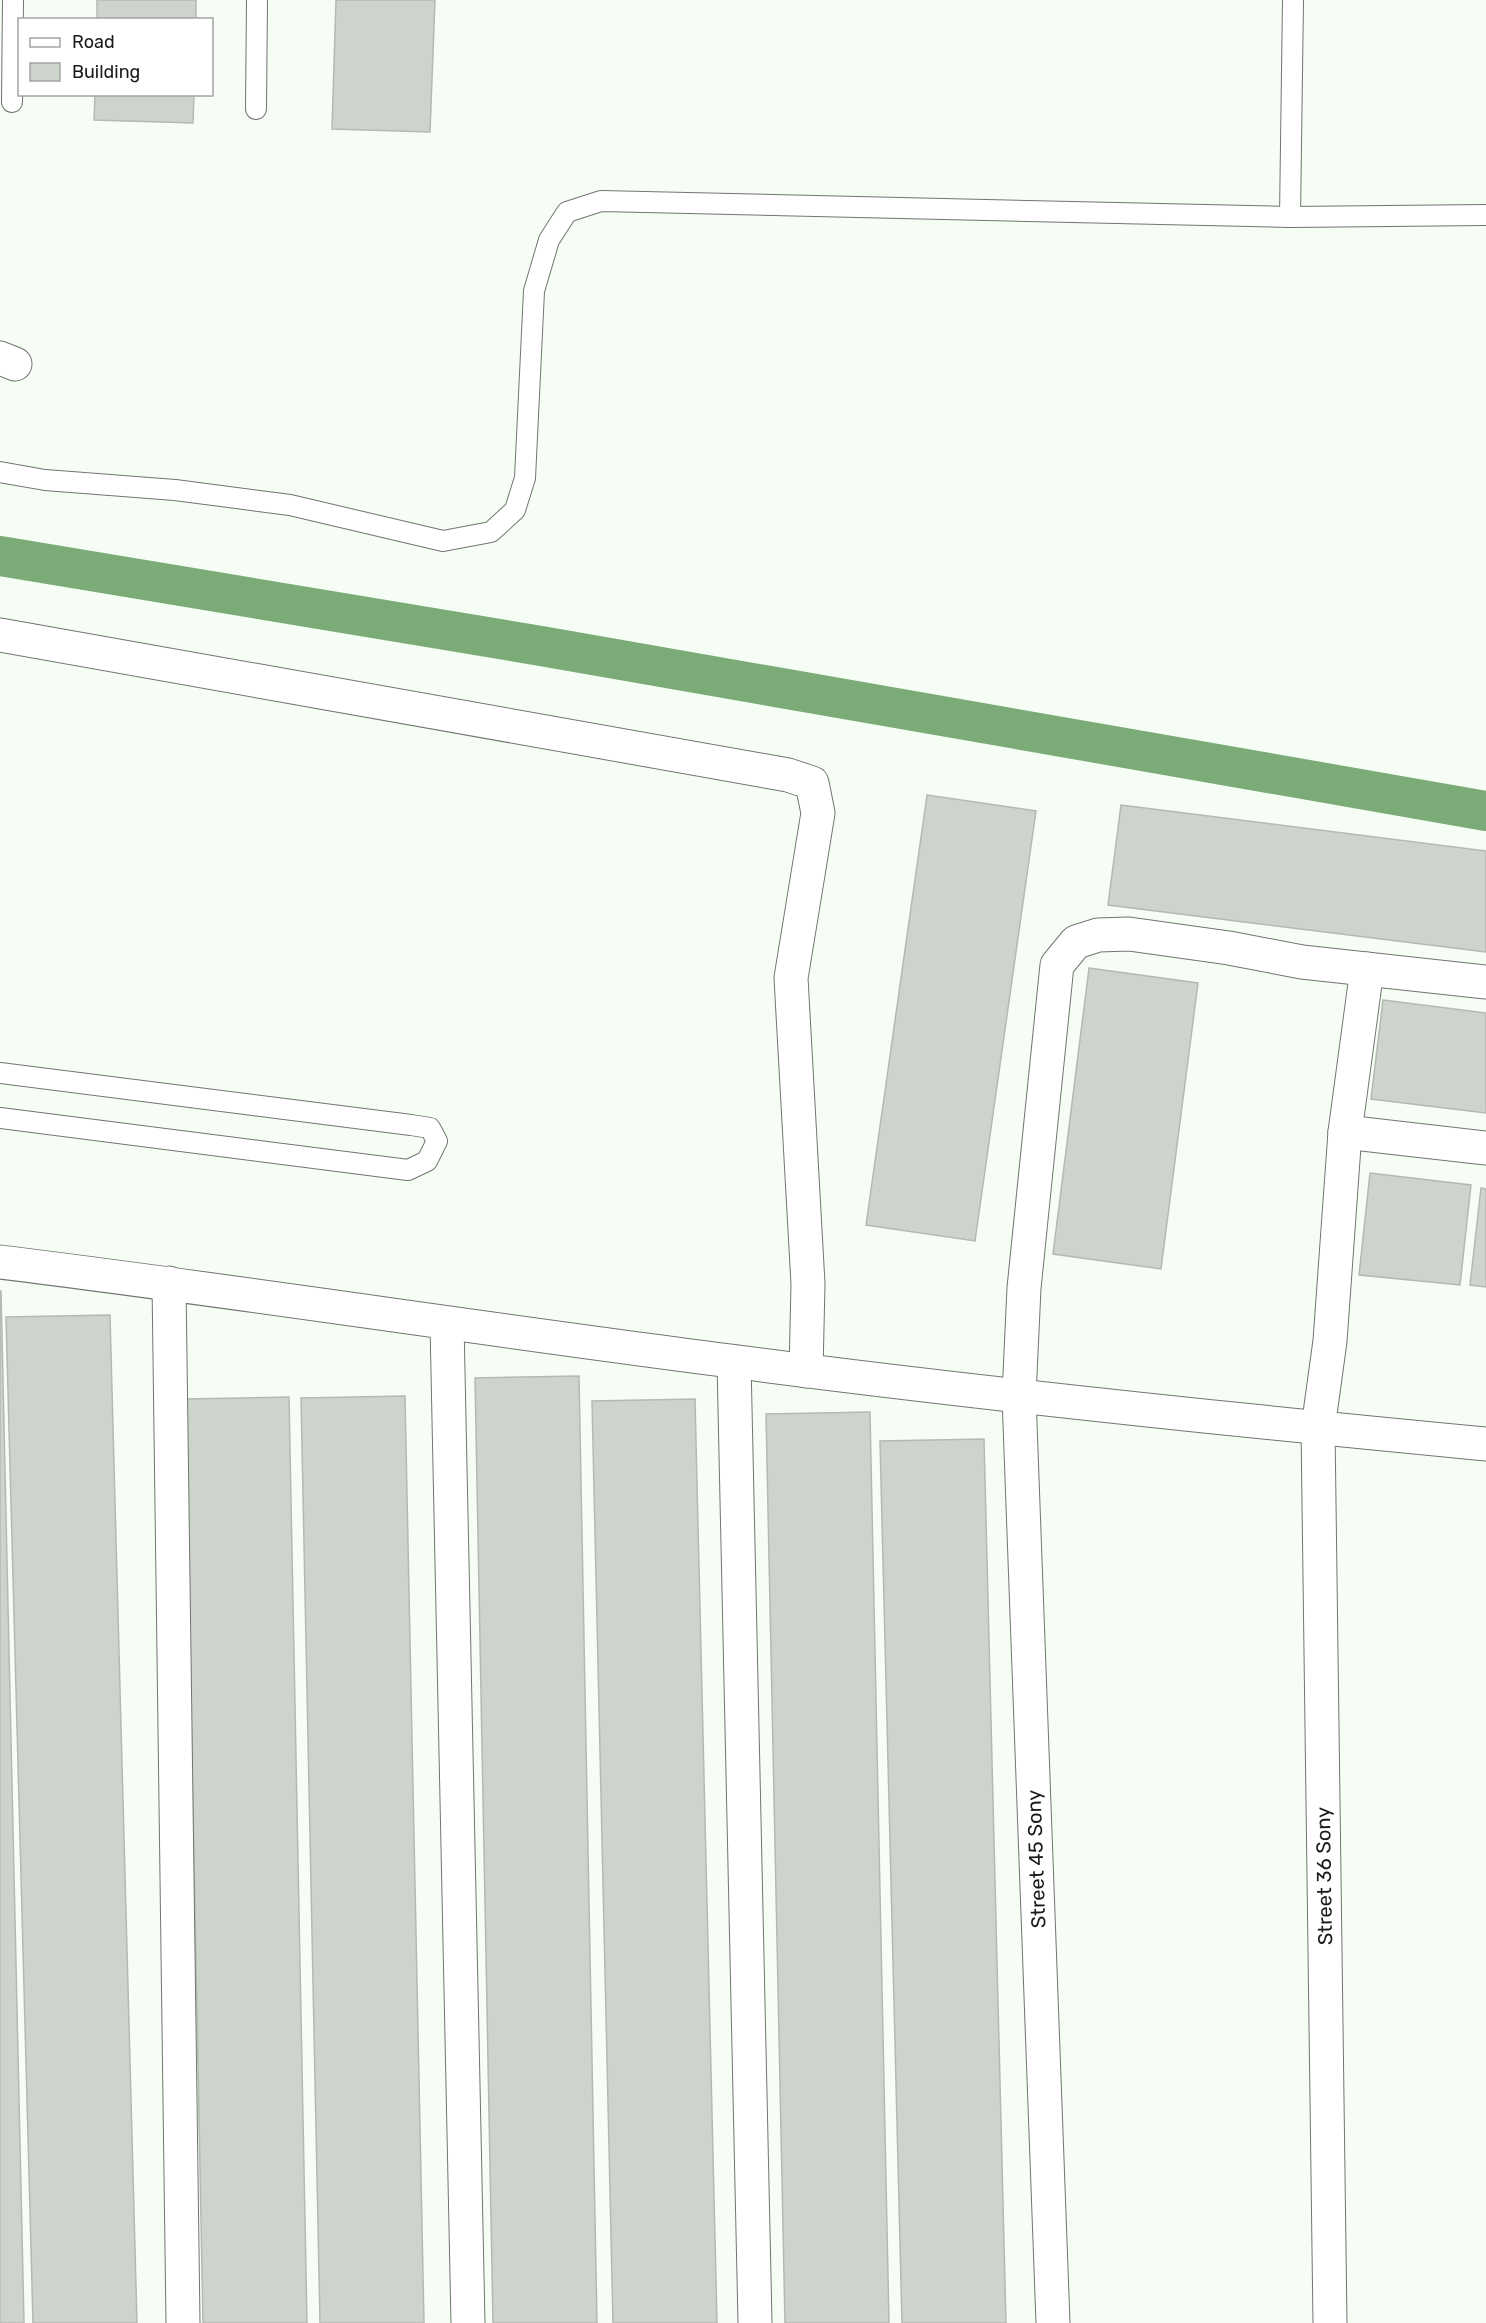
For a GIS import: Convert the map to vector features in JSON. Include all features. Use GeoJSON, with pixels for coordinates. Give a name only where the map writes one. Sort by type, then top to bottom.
{"type":"FeatureCollection","features":[{"type":"Feature","properties":{"kind":"street"},"geometry":{"type":"LineString","coordinates":[[0,635],[788,775],[812,783],[818,813],[791,978],[808,1284],[806,1371]]}},
{"type":"Feature","properties":{"kind":"street","name":"Street 45 Sony"},"geometry":{"type":"LineString","coordinates":[[1053,2323],[1019,1396],[1024,1288],[1057,965],[1076,942],[1098,935],[1129,934],[1229,948],[1302,962],[1486,982]]}},
{"type":"Feature","properties":{"kind":"street","name":"Street 36 Sony"},"geometry":{"type":"LineString","coordinates":[[1330,2323],[1318,1428],[1330,1341],[1345,1132],[1367,969]]}},
{"type":"Feature","properties":{"kind":"street"},"geometry":{"type":"LineString","coordinates":[[1345,1132],[1486,1148]]}},
{"type":"Feature","properties":{"kind":"street"},"geometry":{"type":"LineString","coordinates":[[0,1262],[169,1282],[447,1324],[806,1371],[1019,1396],[1486,1444]]}},
{"type":"Feature","properties":{"kind":"street"},"geometry":{"type":"LineString","coordinates":[[169,1282],[183,2323]]}},
{"type":"Feature","properties":{"kind":"street"},"geometry":{"type":"LineString","coordinates":[[447,1324],[468,2323]]}},
{"type":"Feature","properties":{"kind":"street"},"geometry":{"type":"LineString","coordinates":[[734,1362],[755,2323]]}},
{"type":"Feature","properties":{"kind":"lane"},"geometry":{"type":"LineString","coordinates":[[12,102],[13,0]]}},
{"type":"Feature","properties":{"kind":"lane"},"geometry":{"type":"LineString","coordinates":[[256,110],[257,0]]}},
{"type":"Feature","properties":{"kind":"lane"},"geometry":{"type":"LineString","coordinates":[[1290,217],[1293,0]]}},
{"type":"Feature","properties":{"kind":"lane"},"geometry":{"type":"LineString","coordinates":[[0,472],[45,480],[175,490],[290,505],[443,540],[491,532],[515,510],[525,477],[534,291],[549,240],[567,212],[601,201],[1290,217],[1486,215]]}},
{"type":"Feature","properties":{"kind":"lane"},"geometry":{"type":"LineString","coordinates":[[0,1073],[411,1125],[430,1128],[437,1141],[426,1161],[408,1170],[0,1118]]}},
{"type":"Feature","properties":{"kind":"building"},"geometry":{"type":"Polygon","coordinates":[[[97,0],[196,0],[196,18],[97,18],[97,0]]]}},
{"type":"Feature","properties":{"kind":"building"},"geometry":{"type":"Polygon","coordinates":[[[336,0],[435,0],[430,132],[332,129],[336,0]]]}},
{"type":"Feature","properties":{"kind":"building"},"geometry":{"type":"Polygon","coordinates":[[[95,96],[194,96],[193,123],[94,120],[95,96]]]}},
{"type":"Feature","properties":{"kind":"building"},"geometry":{"type":"Polygon","coordinates":[[[927,795],[1036,811],[975,1241],[866,1225],[927,795]]]}},
{"type":"Feature","properties":{"kind":"building"},"geometry":{"type":"Polygon","coordinates":[[[1121,805],[1486,851],[1486,952],[1108,905],[1121,805]]]}},
{"type":"Feature","properties":{"kind":"building"},"geometry":{"type":"Polygon","coordinates":[[[1089,968],[1198,983],[1161,1269],[1053,1254],[1089,968]]]}},
{"type":"Feature","properties":{"kind":"building"},"geometry":{"type":"Polygon","coordinates":[[[1383,1000],[1486,1013],[1486,1113],[1371,1099],[1383,1000]]]}},
{"type":"Feature","properties":{"kind":"building"},"geometry":{"type":"Polygon","coordinates":[[[1370,1173],[1471,1185],[1460,1285],[1359,1275],[1370,1173]]]}},
{"type":"Feature","properties":{"kind":"building"},"geometry":{"type":"Polygon","coordinates":[[[1481,1188],[1486,1189],[1486,1287],[1470,1285],[1481,1188]]]}},
{"type":"Feature","properties":{"kind":"building"},"geometry":{"type":"Polygon","coordinates":[[[1,1291],[24,2323],[0,2323],[1,1291]]]}},
{"type":"Feature","properties":{"kind":"building"},"geometry":{"type":"Polygon","coordinates":[[[110,1315],[137,2323],[33,2323],[6,1317],[110,1315]]]}},
{"type":"Feature","properties":{"kind":"building"},"geometry":{"type":"Polygon","coordinates":[[[579,1376],[597,2323],[493,2323],[475,1378],[579,1376]]]}},
{"type":"Feature","properties":{"kind":"building"},"geometry":{"type":"Polygon","coordinates":[[[405,1396],[424,2323],[320,2323],[301,1398],[405,1396]]]}},
{"type":"Feature","properties":{"kind":"building"},"geometry":{"type":"Polygon","coordinates":[[[289,1397],[307,2323],[203,2323],[185,1399],[289,1397]]]}},
{"type":"Feature","properties":{"kind":"building"},"geometry":{"type":"Polygon","coordinates":[[[695,1399],[717,2323],[613,2323],[592,1401],[695,1399]]]}},
{"type":"Feature","properties":{"kind":"building"},"geometry":{"type":"Polygon","coordinates":[[[870,1412],[889,2323],[785,2323],[766,1414],[870,1412]]]}},
{"type":"Feature","properties":{"kind":"building"},"geometry":{"type":"Polygon","coordinates":[[[984,1439],[1006,2323],[902,2323],[880,1441],[984,1439]]]}},
{"type":"Feature","properties":{"kind":"waterway"},"geometry":{"type":"LineString","coordinates":[[0,556],[541,646],[1486,811]]}}]}
